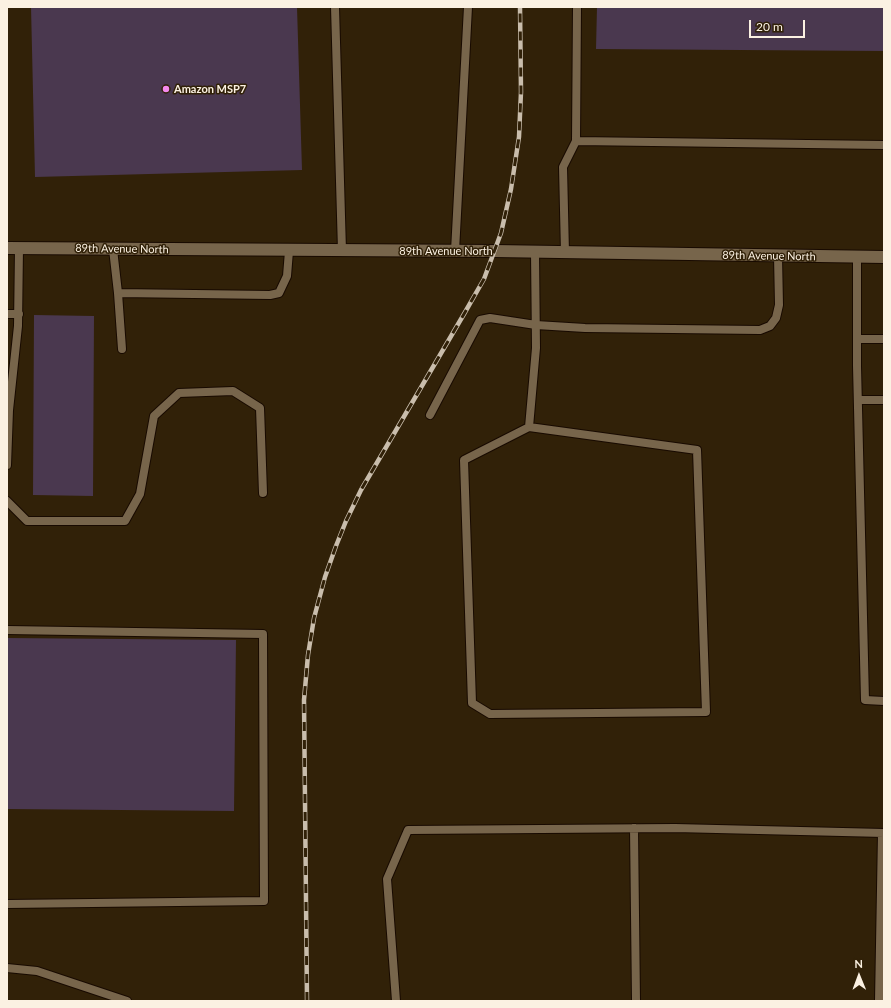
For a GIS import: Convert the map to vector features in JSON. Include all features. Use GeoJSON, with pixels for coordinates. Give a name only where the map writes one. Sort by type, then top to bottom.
{"type":"FeatureCollection","features":[{"type":"Feature","properties":{"kind":"street","name":"89th Avenue North"},"geometry":{"type":"LineString","coordinates":[[7,248],[455,251],[884,257]]}},
{"type":"Feature","properties":{"kind":"lane"},"geometry":{"type":"LineString","coordinates":[[335,7],[342,251]]}},
{"type":"Feature","properties":{"kind":"lane"},"geometry":{"type":"LineString","coordinates":[[455,251],[468,7]]}},
{"type":"Feature","properties":{"kind":"lane"},"geometry":{"type":"LineString","coordinates":[[565,253],[563,167],[576,141],[577,7]]}},
{"type":"Feature","properties":{"kind":"lane"},"geometry":{"type":"LineString","coordinates":[[576,141],[884,145]]}},
{"type":"Feature","properties":{"kind":"lane"},"geometry":{"type":"LineString","coordinates":[[7,465],[9,410],[18,340],[19,248]]}},
{"type":"Feature","properties":{"kind":"lane"},"geometry":{"type":"LineString","coordinates":[[113,248],[122,349]]}},
{"type":"Feature","properties":{"kind":"lane"},"geometry":{"type":"LineString","coordinates":[[118,293],[262,295],[278,293],[287,276],[289,251]]}},
{"type":"Feature","properties":{"kind":"lane"},"geometry":{"type":"LineString","coordinates":[[529,427],[536,348],[535,252]]}},
{"type":"Feature","properties":{"kind":"lane"},"geometry":{"type":"LineString","coordinates":[[430,415],[480,320],[490,318],[536,325],[585,328],[760,330],[770,326],[776,318],[779,305],[778,256]]}},
{"type":"Feature","properties":{"kind":"lane"},"geometry":{"type":"LineString","coordinates":[[857,256],[858,400],[865,700],[884,701]]}},
{"type":"Feature","properties":{"kind":"lane"},"geometry":{"type":"LineString","coordinates":[[7,314],[18,314]]}},
{"type":"Feature","properties":{"kind":"lane"},"geometry":{"type":"LineString","coordinates":[[857,339],[884,339]]}},
{"type":"Feature","properties":{"kind":"lane"},"geometry":{"type":"LineString","coordinates":[[7,501],[26,521],[125,521],[140,494],[154,416],[179,393],[225,391],[232,391],[260,408],[263,493]]}},
{"type":"Feature","properties":{"kind":"lane"},"geometry":{"type":"LineString","coordinates":[[858,400],[884,400]]}},
{"type":"Feature","properties":{"kind":"lane"},"geometry":{"type":"LineString","coordinates":[[529,427],[697,450],[706,712],[490,714],[472,703],[464,460],[529,427]]}},
{"type":"Feature","properties":{"kind":"lane"},"geometry":{"type":"LineString","coordinates":[[7,630],[264,634],[264,901],[7,904]]}},
{"type":"Feature","properties":{"kind":"lane"},"geometry":{"type":"LineString","coordinates":[[634,828],[636,1001]]}},
{"type":"Feature","properties":{"kind":"lane"},"geometry":{"type":"LineString","coordinates":[[396,1001],[387,879],[408,830],[676,828],[883,833],[879,1001]]}},
{"type":"Feature","properties":{"kind":"lane"},"geometry":{"type":"LineString","coordinates":[[7,968],[37,971],[126,1001]]}},
{"type":"Feature","properties":{"kind":"building","name":"Amazon MSP7"},"geometry":{"type":"Polygon","coordinates":[[[31,7],[297,7],[302,170],[35,177],[31,7]]]}},
{"type":"Feature","properties":{"kind":"building"},"geometry":{"type":"Polygon","coordinates":[[[597,7],[884,7],[884,51],[596,49],[597,7]]]}},
{"type":"Feature","properties":{"kind":"building"},"geometry":{"type":"Polygon","coordinates":[[[34,315],[94,316],[93,496],[33,495],[34,315]]]}},
{"type":"Feature","properties":{"kind":"building"},"geometry":{"type":"Polygon","coordinates":[[[7,638],[236,640],[234,811],[7,809],[7,638]]]}},
{"type":"Feature","properties":{"kind":"railway"},"geometry":{"type":"LineString","coordinates":[[307,1001],[304,700],[308,655],[314,618],[325,577],[336,546],[361,490],[484,279],[501,233],[511,189],[519,137],[521,92],[520,7]]}},
{"type":"Feature","properties":{"kind":"place","name":"Amazon MSP7"},"geometry":{"type":"Point","coordinates":[166,89]}}]}
